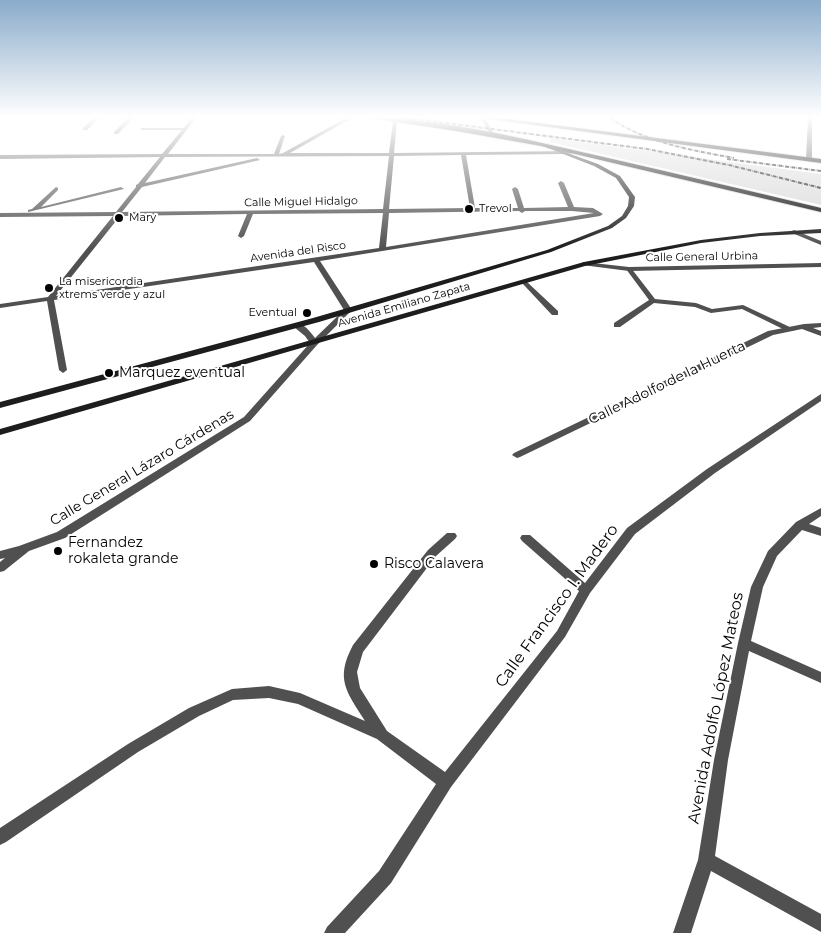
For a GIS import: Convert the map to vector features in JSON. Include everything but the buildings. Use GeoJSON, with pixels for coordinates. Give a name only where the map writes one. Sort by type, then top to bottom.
{"type":"FeatureCollection","features":[{"type":"Feature","properties":{"kind":"main road","name":"Avenida Emiliano Zapata"},"geometry":{"type":"LineString","coordinates":[[0,405],[297,325],[549,251],[596,233],[624,217],[631,206],[632,198],[618,177],[587,162]]}},
{"type":"Feature","properties":{"kind":"main road"},"geometry":{"type":"LineString","coordinates":[[614,162],[821,210]]}},
{"type":"Feature","properties":{"kind":"main road","name":"Avenida Emiliano Zapata"},"geometry":{"type":"LineString","coordinates":[[0,432],[584,264],[653,248],[690,242],[821,231]]}},
{"type":"Feature","properties":{"kind":"street"},"geometry":{"type":"LineString","coordinates":[[63,370],[50,299],[159,162]]}},
{"type":"Feature","properties":{"kind":"street"},"geometry":{"type":"LineString","coordinates":[[138,186],[251,162]]}},
{"type":"Feature","properties":{"kind":"street"},"geometry":{"type":"LineString","coordinates":[[382,250],[392,162]]}},
{"type":"Feature","properties":{"kind":"street"},"geometry":{"type":"LineString","coordinates":[[464,162],[473,211]]}},
{"type":"Feature","properties":{"kind":"street"},"geometry":{"type":"LineString","coordinates":[[561,183],[572,209]]}},
{"type":"Feature","properties":{"kind":"street"},"geometry":{"type":"LineString","coordinates":[[34,210],[56,189]]}},
{"type":"Feature","properties":{"kind":"street"},"geometry":{"type":"LineString","coordinates":[[0,216],[122,189]]}},
{"type":"Feature","properties":{"kind":"street"},"geometry":{"type":"LineString","coordinates":[[515,189],[522,211]]}},
{"type":"Feature","properties":{"kind":"street","name":"Calle Miguel Hidalgo"},"geometry":{"type":"LineString","coordinates":[[8,215],[250,213],[303,210],[522,211],[572,209],[597,211],[600,214],[598,215]]}},
{"type":"Feature","properties":{"kind":"street"},"geometry":{"type":"LineString","coordinates":[[241,236],[250,213]]}},
{"type":"Feature","properties":{"kind":"street","name":"Avenida del Risco"},"geometry":{"type":"LineString","coordinates":[[0,306],[382,250],[598,215]]}},
{"type":"Feature","properties":{"kind":"street"},"geometry":{"type":"LineString","coordinates":[[794,232],[821,243]]}},
{"type":"Feature","properties":{"kind":"street"},"geometry":{"type":"LineString","coordinates":[[316,260],[348,310]]}},
{"type":"Feature","properties":{"kind":"street","name":"Calle General Urbina"},"geometry":{"type":"LineString","coordinates":[[584,264],[629,269],[821,265]]}},
{"type":"Feature","properties":{"kind":"street"},"geometry":{"type":"LineString","coordinates":[[629,269],[653,301]]}},
{"type":"Feature","properties":{"kind":"street"},"geometry":{"type":"LineString","coordinates":[[524,282],[555,313]]}},
{"type":"Feature","properties":{"kind":"street"},"geometry":{"type":"LineString","coordinates":[[0,299],[50,299]]}},
{"type":"Feature","properties":{"kind":"street"},"geometry":{"type":"LineString","coordinates":[[617,325],[653,301],[696,305],[711,310],[743,307],[790,329]]}},
{"type":"Feature","properties":{"kind":"street","name":"Calle General Lázaro Cárdenas"},"geometry":{"type":"LineString","coordinates":[[0,568],[25,548],[61,535],[247,419],[314,343],[348,310]]}},
{"type":"Feature","properties":{"kind":"street"},"geometry":{"type":"LineString","coordinates":[[297,325],[308,334],[314,343]]}},
{"type":"Feature","properties":{"kind":"street","name":"Calle Adolfo de la Huerta"},"geometry":{"type":"LineString","coordinates":[[518,455],[762,337],[804,326],[821,325]]}},
{"type":"Feature","properties":{"kind":"street"},"geometry":{"type":"LineString","coordinates":[[804,326],[821,334]]}},
{"type":"Feature","properties":{"kind":"street","name":"Calle Francisco I. Madero"},"geometry":{"type":"LineString","coordinates":[[333,933],[385,877],[446,782],[561,634],[586,590],[631,531],[711,471],[819,400]]}},
{"type":"Feature","properties":{"kind":"street","name":"Avenida Adolfo López Mateos"},"geometry":{"type":"LineString","coordinates":[[682,933],[706,860],[721,760],[757,587],[772,554],[800,525],[821,511]]}},
{"type":"Feature","properties":{"kind":"street"},"geometry":{"type":"LineString","coordinates":[[800,525],[821,532]]}},
{"type":"Feature","properties":{"kind":"street"},"geometry":{"type":"LineString","coordinates":[[382,735],[353,689],[349,676],[352,662],[358,649],[432,552],[451,536]]}},
{"type":"Feature","properties":{"kind":"street"},"geometry":{"type":"LineString","coordinates":[[526,538],[586,590]]}},
{"type":"Feature","properties":{"kind":"street"},"geometry":{"type":"LineString","coordinates":[[0,555],[25,548]]}},
{"type":"Feature","properties":{"kind":"street"},"geometry":{"type":"LineString","coordinates":[[744,643],[821,678]]}},
{"type":"Feature","properties":{"kind":"street"},"geometry":{"type":"LineString","coordinates":[[0,837],[133,748],[194,712],[232,695],[269,692],[300,699],[382,735],[446,782]]}},
{"type":"Feature","properties":{"kind":"street"},"geometry":{"type":"LineString","coordinates":[[706,860],[821,923]]}},
{"type":"Feature","properties":{"kind":"shaded area"},"geometry":{"type":"Polygon","coordinates":[[[634,162],[727,162],[821,174],[821,205],[634,162]]]}},
{"type":"Feature","properties":{"kind":"railway"},"geometry":{"type":"LineString","coordinates":[[711,162],[821,188]]}},
{"type":"Feature","properties":{"kind":"railway"},"geometry":{"type":"LineString","coordinates":[[747,162],[821,171]]}},
{"type":"Feature","properties":{"kind":"place","name":"Trevol"},"geometry":{"type":"Point","coordinates":[469,209]}},
{"type":"Feature","properties":{"kind":"place","name":"Mary"},"geometry":{"type":"Point","coordinates":[119,218]}},
{"type":"Feature","properties":{"kind":"place","name":"La misericordia xtrems verde y azul"},"geometry":{"type":"Point","coordinates":[49,288]}},
{"type":"Feature","properties":{"kind":"place","name":"Eventual"},"geometry":{"type":"Point","coordinates":[307,313]}},
{"type":"Feature","properties":{"kind":"place","name":"Marquez eventual"},"geometry":{"type":"Point","coordinates":[109,373]}},
{"type":"Feature","properties":{"kind":"place","name":"Fernandez rokaleta grande"},"geometry":{"type":"Point","coordinates":[58,551]}},
{"type":"Feature","properties":{"kind":"place","name":"Risco Calavera"},"geometry":{"type":"Point","coordinates":[374,564]}}]}
